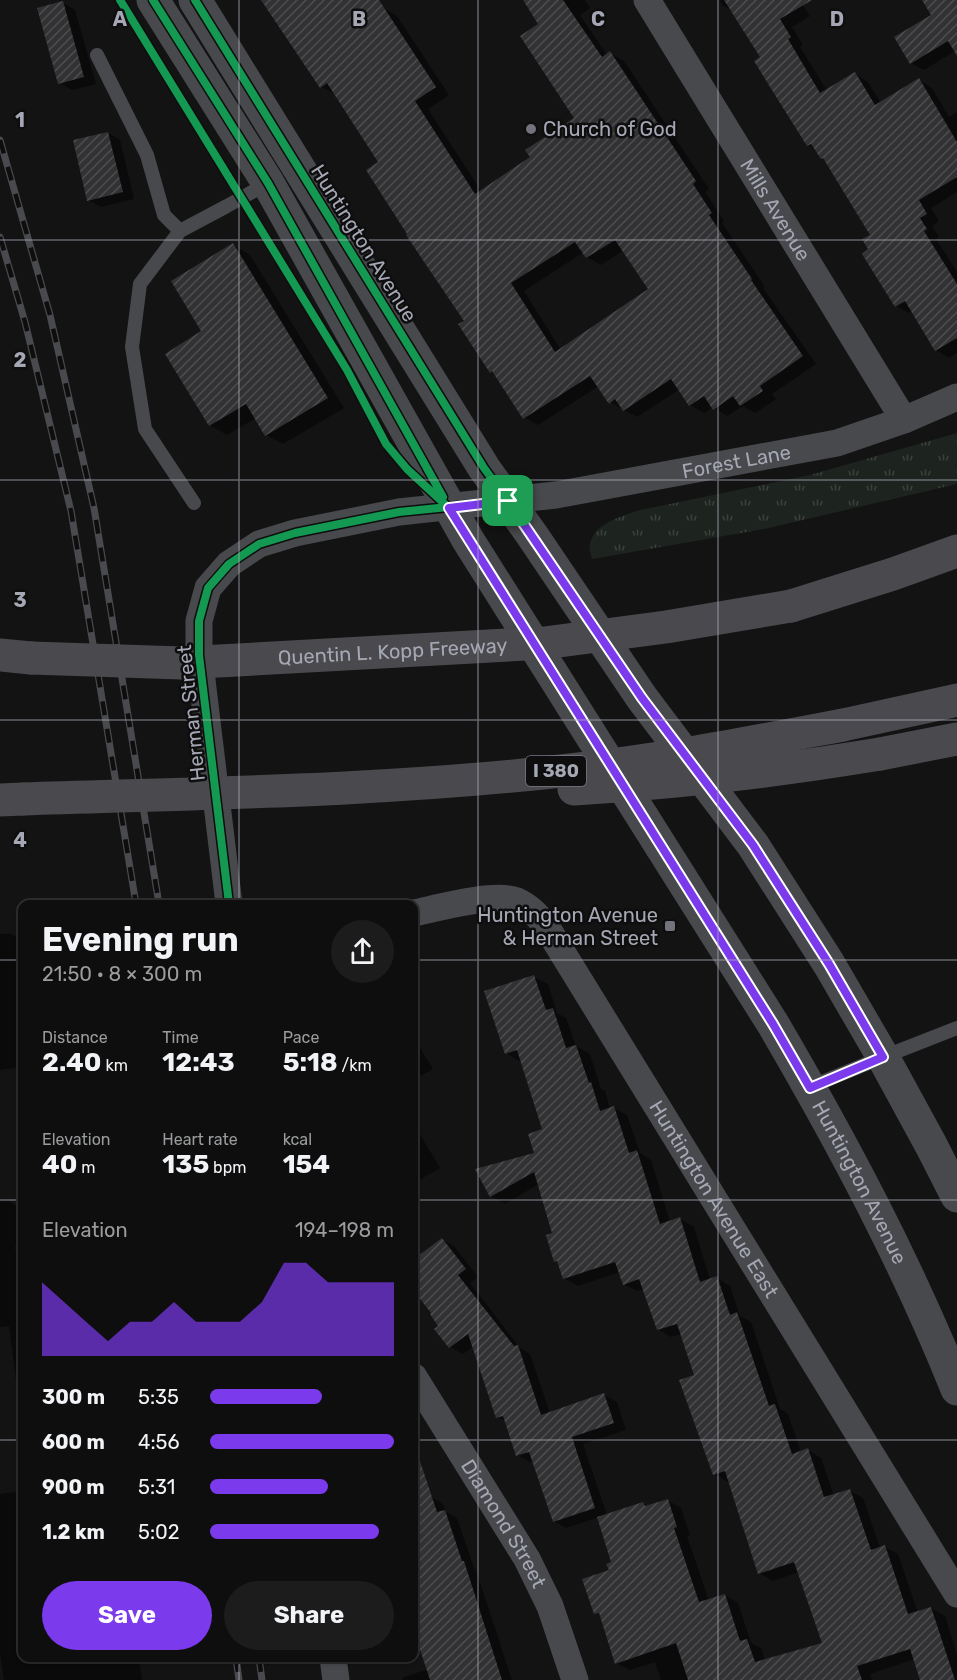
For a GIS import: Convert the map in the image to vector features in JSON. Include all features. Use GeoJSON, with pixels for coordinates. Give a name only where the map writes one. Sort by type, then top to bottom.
{"type":"FeatureCollection","features":[{"type":"Feature","properties":{"kind":"highway"},"geometry":{"type":"LineString","coordinates":[[791,606],[957,551]]}},
{"type":"Feature","properties":{"kind":"highway","name":"Quentin L. Kopp Freeway"},"geometry":{"type":"LineString","coordinates":[[10,657],[212,662],[544,643],[666,627],[791,606],[957,566]]}},
{"type":"Feature","properties":{"kind":"highway","name":"I 380"},"geometry":{"type":"LineString","coordinates":[[8,799],[266,791],[445,782],[571,770],[714,749],[843,725],[957,700]]}},
{"type":"Feature","properties":{"kind":"highway"},"geometry":{"type":"LineString","coordinates":[[266,791],[544,790],[643,785],[734,776],[880,754],[957,739]]}},
{"type":"Feature","properties":{"kind":"street","name":"Huntington Avenue"},"geometry":{"type":"LineString","coordinates":[[153,0],[268,183],[449,508],[773,1024],[882,1222],[957,1389]]}},
{"type":"Feature","properties":{"kind":"street","name":"Huntington Avenue"},"geometry":{"type":"LineString","coordinates":[[195,0],[484,468],[642,698],[753,845],[829,964],[927,1136],[957,1196]]}},
{"type":"Feature","properties":{"kind":"street","name":"Mills Avenue"},"geometry":{"type":"LineString","coordinates":[[647,0],[904,420]]}},
{"type":"Feature","properties":{"kind":"street","name":"Forest Lane"},"geometry":{"type":"LineString","coordinates":[[508,501],[556,495],[837,443],[904,420],[957,397]]}},
{"type":"Feature","properties":{"kind":"street","name":"Herman Street"},"geometry":{"type":"LineString","coordinates":[[229,900],[199,655],[199,621],[208,588],[229,564],[259,544],[295,533],[399,512],[508,501]]}},
{"type":"Feature","properties":{"kind":"street","name":"Huntington Avenue East"},"geometry":{"type":"LineString","coordinates":[[418,912],[491,898],[514,900],[531,909],[546,926],[957,1594]]}},
{"type":"Feature","properties":{"kind":"street","name":"Diamond Street"},"geometry":{"type":"LineString","coordinates":[[418,1383],[527,1559],[550,1606],[575,1680]]}},
{"type":"Feature","properties":{"kind":"street"},"geometry":{"type":"LineString","coordinates":[[334,1662],[336,1680]]}},
{"type":"Feature","properties":{"kind":"lane"},"geometry":{"type":"LineString","coordinates":[[97,55],[147,155],[164,215],[180,231]]}},
{"type":"Feature","properties":{"kind":"lane"},"geometry":{"type":"LineString","coordinates":[[194,502],[145,429],[132,346],[140,284],[180,231],[268,183]]}},
{"type":"Feature","properties":{"kind":"lane"},"geometry":{"type":"LineString","coordinates":[[810,1088],[957,1028]]}},
{"type":"Feature","properties":{"kind":"green space"},"geometry":{"type":"Polygon","coordinates":[[[957,433],[957,484],[764,529],[592,559],[590,544],[597,531],[608,522],[636,511],[810,475],[957,433]]]}},
{"type":"Feature","properties":{"kind":"building"},"geometry":{"type":"Polygon","coordinates":[[[261,0],[379,0],[436,87],[415,101],[475,194],[530,157],[525,150],[574,118],[520,36],[538,24],[523,0],[563,0],[602,57],[610,51],[696,181],[693,184],[712,213],[709,215],[803,356],[760,386],[763,391],[740,406],[733,396],[713,410],[704,396],[689,406],[671,379],[623,411],[615,399],[609,404],[590,376],[523,419],[458,324],[464,321],[406,235],[366,170],[378,162],[327,83],[320,88],[261,0]],[[615,240],[586,258],[575,242],[511,283],[555,352],[648,289],[615,240]]]}},
{"type":"Feature","properties":{"kind":"building"},"geometry":{"type":"Polygon","coordinates":[[[724,0],[812,0],[780,19],[791,37],[788,39],[820,93],[855,72],[875,105],[919,78],[957,142],[957,177],[919,200],[927,214],[920,218],[927,229],[924,231],[957,284],[957,338],[935,351],[905,301],[895,307],[862,254],[868,249],[862,239],[870,235],[823,158],[821,159],[811,144],[807,146],[780,103],[754,61],[760,57],[724,0]]]}},
{"type":"Feature","properties":{"kind":"building"},"geometry":{"type":"Polygon","coordinates":[[[922,0],[957,0],[957,56],[948,41],[910,64],[894,37],[931,15],[922,0]]]}},
{"type":"Feature","properties":{"kind":"building"},"geometry":{"type":"Polygon","coordinates":[[[63,1],[84,77],[58,84],[37,8],[63,1]]]}},
{"type":"Feature","properties":{"kind":"building"},"geometry":{"type":"Polygon","coordinates":[[[108,132],[123,192],[87,201],[73,140],[108,132]]]}},
{"type":"Feature","properties":{"kind":"building"},"geometry":{"type":"Polygon","coordinates":[[[233,243],[328,398],[265,436],[246,404],[209,426],[165,354],[201,331],[171,281],[233,243]]]}},
{"type":"Feature","properties":{"kind":"building"},"geometry":{"type":"Polygon","coordinates":[[[534,975],[546,1010],[553,1008],[566,1048],[576,1045],[600,1111],[614,1106],[629,1153],[637,1150],[660,1224],[680,1217],[700,1282],[717,1276],[730,1315],[737,1312],[769,1406],[775,1404],[792,1454],[808,1448],[824,1497],[850,1489],[871,1550],[885,1545],[908,1614],[931,1607],[955,1680],[920,1680],[910,1649],[857,1666],[862,1680],[688,1680],[676,1643],[615,1664],[599,1613],[594,1614],[582,1579],[609,1570],[606,1564],[611,1562],[597,1517],[643,1502],[645,1506],[668,1499],[677,1527],[674,1528],[699,1602],[725,1594],[740,1641],[747,1639],[755,1662],[822,1643],[794,1562],[758,1574],[725,1471],[713,1475],[679,1380],[694,1375],[677,1324],[657,1330],[639,1279],[623,1285],[615,1262],[563,1279],[557,1261],[554,1262],[546,1235],[552,1233],[534,1172],[490,1197],[475,1169],[534,1153],[528,1134],[542,1129],[517,1050],[505,1054],[484,991],[534,975]]]}},
{"type":"Feature","properties":{"kind":"building"},"geometry":{"type":"Polygon","coordinates":[[[442,1238],[466,1269],[458,1275],[514,1346],[518,1345],[541,1415],[604,1393],[614,1423],[572,1437],[595,1508],[553,1522],[529,1452],[516,1456],[503,1416],[496,1418],[468,1334],[449,1348],[434,1329],[438,1326],[418,1296],[418,1256],[442,1238]]]}},
{"type":"Feature","properties":{"kind":"building"},"geometry":{"type":"Polygon","coordinates":[[[418,1458],[437,1512],[445,1510],[462,1561],[464,1561],[502,1680],[430,1680],[418,1643],[418,1458]]]}},
{"type":"Feature","properties":{"kind":"railway"},"geometry":{"type":"LineString","coordinates":[[0,140],[50,315],[94,508],[158,900]]}},
{"type":"Feature","properties":{"kind":"railway"},"geometry":{"type":"LineString","coordinates":[[0,237],[25,322],[71,511],[135,900]]}},
{"type":"Feature","properties":{"kind":"railway"},"geometry":{"type":"LineString","coordinates":[[237,1662],[239,1680]]}},
{"type":"Feature","properties":{"kind":"railway"},"geometry":{"type":"LineString","coordinates":[[260,1662],[262,1680]]}},
{"type":"Feature","properties":{"kind":"cycle path"},"geometry":{"type":"LineString","coordinates":[[120,0],[347,370],[386,444],[407,469],[449,508]]}},
{"type":"Feature","properties":{"kind":"cycle path"},"geometry":{"type":"LineString","coordinates":[[153,0],[268,183],[443,497]]}},
{"type":"Feature","properties":{"kind":"cycle path"},"geometry":{"type":"LineString","coordinates":[[195,0],[484,468],[508,501],[399,512],[295,533],[259,544],[229,564],[208,588],[199,621],[199,655],[229,900]]}},
{"type":"Feature","properties":{"kind":"place","name":"Church of God"},"geometry":{"type":"Point","coordinates":[531,129]}},
{"type":"Feature","properties":{"kind":"place","name":"Huntington Avenue & Herman Street"},"geometry":{"type":"Point","coordinates":[670,926]}},
{"type":"Feature","properties":{"kind":"route"},"geometry":{"type":"LineString","coordinates":[[508,501],[642,698],[753,845],[829,964],[883,1057],[810,1088],[773,1024],[449,508],[508,501]]}}]}
